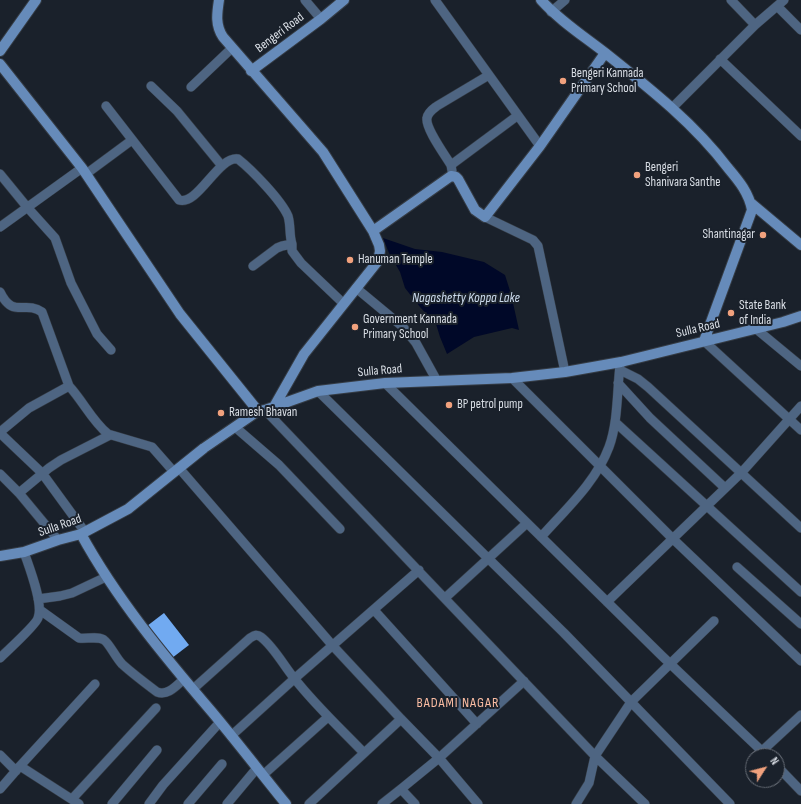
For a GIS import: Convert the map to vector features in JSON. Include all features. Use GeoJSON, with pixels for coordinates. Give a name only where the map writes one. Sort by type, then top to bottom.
{"type":"FeatureCollection","features":[{"type":"Feature","properties":{"kind":"street"},"geometry":{"type":"LineString","coordinates":[[0,52],[36,0]]}},
{"type":"Feature","properties":{"kind":"street"},"geometry":{"type":"LineString","coordinates":[[219,0],[217,13],[219,30],[251,71],[323,152],[372,231],[379,245],[380,251],[378,261],[304,354],[266,409]]}},
{"type":"Feature","properties":{"kind":"street"},"geometry":{"type":"LineString","coordinates":[[305,0],[320,19]]}},
{"type":"Feature","properties":{"kind":"street","name":"Bengeri Road"},"geometry":{"type":"LineString","coordinates":[[251,71],[344,0]]}},
{"type":"Feature","properties":{"kind":"street"},"geometry":{"type":"LineString","coordinates":[[435,0],[540,146]]}},
{"type":"Feature","properties":{"kind":"street"},"geometry":{"type":"LineString","coordinates":[[541,0],[551,12],[605,53],[672,108],[723,162],[748,195],[752,210],[704,341],[801,430]]}},
{"type":"Feature","properties":{"kind":"street"},"geometry":{"type":"LineString","coordinates":[[551,12],[565,0]]}},
{"type":"Feature","properties":{"kind":"street"},"geometry":{"type":"LineString","coordinates":[[731,0],[755,25]]}},
{"type":"Feature","properties":{"kind":"street"},"geometry":{"type":"LineString","coordinates":[[672,108],[755,25],[781,3],[801,30]]}},
{"type":"Feature","properties":{"kind":"street"},"geometry":{"type":"LineString","coordinates":[[190,87],[232,48]]}},
{"type":"Feature","properties":{"kind":"street"},"geometry":{"type":"LineString","coordinates":[[485,217],[540,146],[605,53]]}},
{"type":"Feature","properties":{"kind":"street"},"geometry":{"type":"LineString","coordinates":[[720,59],[801,136]]}},
{"type":"Feature","properties":{"kind":"street"},"geometry":{"type":"LineString","coordinates":[[0,64],[84,171],[180,314],[266,409],[445,598],[595,756],[645,804]]}},
{"type":"Feature","properties":{"kind":"street"},"geometry":{"type":"LineString","coordinates":[[489,75],[430,111],[427,116],[427,125],[450,165],[454,176],[458,179],[475,210],[485,217],[533,240],[538,246],[565,372]]}},
{"type":"Feature","properties":{"kind":"street"},"geometry":{"type":"LineString","coordinates":[[151,86],[177,111],[222,166]]}},
{"type":"Feature","properties":{"kind":"street"},"geometry":{"type":"LineString","coordinates":[[106,106],[179,200],[186,200],[192,196],[222,166],[234,158],[238,159],[273,193],[288,216],[292,251],[301,263],[344,304]]}},
{"type":"Feature","properties":{"kind":"street"},"geometry":{"type":"LineString","coordinates":[[450,165],[517,116]]}},
{"type":"Feature","properties":{"kind":"street"},"geometry":{"type":"LineString","coordinates":[[0,227],[27,207],[132,140]]}},
{"type":"Feature","properties":{"kind":"street"},"geometry":{"type":"LineString","coordinates":[[0,174],[55,238],[71,283],[97,334],[110,350]]}},
{"type":"Feature","properties":{"kind":"street"},"geometry":{"type":"LineString","coordinates":[[372,231],[450,177],[454,176]]}},
{"type":"Feature","properties":{"kind":"street"},"geometry":{"type":"LineString","coordinates":[[751,203],[801,245]]}},
{"type":"Feature","properties":{"kind":"street"},"geometry":{"type":"LineString","coordinates":[[253,266],[277,248],[292,244]]}},
{"type":"Feature","properties":{"kind":"street"},"geometry":{"type":"LineString","coordinates":[[356,288],[403,327],[416,343],[437,381]]}},
{"type":"Feature","properties":{"kind":"street"},"geometry":{"type":"LineString","coordinates":[[0,292],[7,303],[12,306],[20,308],[34,308],[42,312],[69,386],[79,397],[102,430],[110,435],[147,444],[176,470],[333,646],[439,758],[478,804]]}},
{"type":"Feature","properties":{"kind":"street","name":"Sulla Road"},"geometry":{"type":"LineString","coordinates":[[0,556],[24,552],[83,533],[128,509],[204,448],[235,427],[266,409],[318,391],[385,382],[512,378],[620,366],[704,341],[801,316]]}},
{"type":"Feature","properties":{"kind":"street"},"geometry":{"type":"LineString","coordinates":[[755,328],[801,366]]}},
{"type":"Feature","properties":{"kind":"street"},"geometry":{"type":"LineString","coordinates":[[541,537],[595,476],[610,446],[620,366],[648,387],[801,528]]}},
{"type":"Feature","properties":{"kind":"street"},"geometry":{"type":"LineString","coordinates":[[512,378],[672,538],[801,661]]}},
{"type":"Feature","properties":{"kind":"street"},"geometry":{"type":"LineString","coordinates":[[385,382],[607,602],[759,748]]}},
{"type":"Feature","properties":{"kind":"street"},"geometry":{"type":"LineString","coordinates":[[618,383],[650,418],[725,488]]}},
{"type":"Feature","properties":{"kind":"street"},"geometry":{"type":"LineString","coordinates":[[69,386],[29,408],[0,433],[42,473],[83,533],[98,565],[106,577],[184,679],[284,803]]}},
{"type":"Feature","properties":{"kind":"street"},"geometry":{"type":"LineString","coordinates":[[318,391],[564,633],[730,804]]}},
{"type":"Feature","properties":{"kind":"street"},"geometry":{"type":"LineString","coordinates":[[607,602],[742,472],[801,406]]}},
{"type":"Feature","properties":{"kind":"street"},"geometry":{"type":"LineString","coordinates":[[614,422],[801,592]]}},
{"type":"Feature","properties":{"kind":"street"},"geometry":{"type":"LineString","coordinates":[[235,427],[279,465],[340,529]]}},
{"type":"Feature","properties":{"kind":"street"},"geometry":{"type":"LineString","coordinates":[[19,493],[42,473],[61,460],[110,435]]}},
{"type":"Feature","properties":{"kind":"street"},"geometry":{"type":"LineString","coordinates":[[0,474],[19,493],[58,540]]}},
{"type":"Feature","properties":{"kind":"street"},"geometry":{"type":"LineString","coordinates":[[445,598],[527,523]]}},
{"type":"Feature","properties":{"kind":"street"},"geometry":{"type":"LineString","coordinates":[[0,658],[38,620],[40,610],[38,598],[24,552]]}},
{"type":"Feature","properties":{"kind":"street"},"geometry":{"type":"LineString","coordinates":[[737,567],[801,624]]}},
{"type":"Feature","properties":{"kind":"street"},"geometry":{"type":"LineString","coordinates":[[231,736],[419,570]]}},
{"type":"Feature","properties":{"kind":"street"},"geometry":{"type":"LineString","coordinates":[[38,598],[60,596],[72,593],[106,577]]}},
{"type":"Feature","properties":{"kind":"street"},"geometry":{"type":"LineString","coordinates":[[40,610],[79,638],[99,638],[104,640],[122,665],[157,692],[162,694],[167,692],[184,679]]}},
{"type":"Feature","properties":{"kind":"street"},"geometry":{"type":"LineString","coordinates":[[374,610],[477,724]]}},
{"type":"Feature","properties":{"kind":"street"},"geometry":{"type":"LineString","coordinates":[[576,804],[589,783],[595,756],[631,702],[714,621]]}},
{"type":"Feature","properties":{"kind":"street"},"geometry":{"type":"LineString","coordinates":[[193,689],[246,641],[255,635],[259,636],[266,642],[294,679],[328,717],[364,753]]}},
{"type":"Feature","properties":{"kind":"street"},"geometry":{"type":"LineString","coordinates":[[382,804],[439,758],[524,681]]}},
{"type":"Feature","properties":{"kind":"street"},"geometry":{"type":"LineString","coordinates":[[0,789],[95,684]]}},
{"type":"Feature","properties":{"kind":"street"},"geometry":{"type":"LineString","coordinates":[[0,755],[18,769],[76,802],[156,708]]}},
{"type":"Feature","properties":{"kind":"street"},"geometry":{"type":"LineString","coordinates":[[769,748],[801,715]]}},
{"type":"Feature","properties":{"kind":"street"},"geometry":{"type":"LineString","coordinates":[[227,804],[260,772],[328,717]]}},
{"type":"Feature","properties":{"kind":"street"},"geometry":{"type":"LineString","coordinates":[[309,804],[401,719]]}},
{"type":"Feature","properties":{"kind":"street"},"geometry":{"type":"LineString","coordinates":[[149,804],[163,785],[220,722]]}},
{"type":"Feature","properties":{"kind":"street"},"geometry":{"type":"LineString","coordinates":[[112,804],[158,750]]}},
{"type":"Feature","properties":{"kind":"street"},"geometry":{"type":"LineString","coordinates":[[188,804],[222,764]]}},
{"type":"Feature","properties":{"kind":"street"},"geometry":{"type":"LineString","coordinates":[[785,773],[799,785]]}},
{"type":"Feature","properties":{"kind":"street"},"geometry":{"type":"LineString","coordinates":[[401,789],[415,804]]}},
{"type":"Feature","properties":{"kind":"water","name":"Nagashetty Koppa Lake"},"geometry":{"type":"Polygon","coordinates":[[[383,238],[415,249],[442,252],[484,262],[505,275],[519,330],[512,328],[474,337],[447,354],[436,324],[405,288],[400,272],[389,253],[383,238]]]}},
{"type":"Feature","properties":{"kind":"building"},"geometry":{"type":"Polygon","coordinates":[[[164,613],[189,645],[172,658],[147,626],[164,613]]]}},
{"type":"Feature","properties":{"kind":"place","name":"Bengeri Kannada Primary School"},"geometry":{"type":"Point","coordinates":[563,81]}},
{"type":"Feature","properties":{"kind":"place","name":"Bengeri Shanivara Santhe"},"geometry":{"type":"Point","coordinates":[637,175]}},
{"type":"Feature","properties":{"kind":"place","name":"Shantinagar"},"geometry":{"type":"Point","coordinates":[763,235]}},
{"type":"Feature","properties":{"kind":"place","name":"Hanuman Temple"},"geometry":{"type":"Point","coordinates":[350,260]}},
{"type":"Feature","properties":{"kind":"place","name":"State Bank of India"},"geometry":{"type":"Point","coordinates":[731,313]}},
{"type":"Feature","properties":{"kind":"place","name":"Government Kannada Primary School"},"geometry":{"type":"Point","coordinates":[355,327]}},
{"type":"Feature","properties":{"kind":"place","name":"BP petrol pump"},"geometry":{"type":"Point","coordinates":[449,405]}},
{"type":"Feature","properties":{"kind":"place","name":"Ramesh Bhavan"},"geometry":{"type":"Point","coordinates":[221,413]}},
{"type":"Feature","properties":{"kind":"district","name":"BADAMI NAGAR"},"geometry":{"type":"Point","coordinates":[458,703]}}]}
